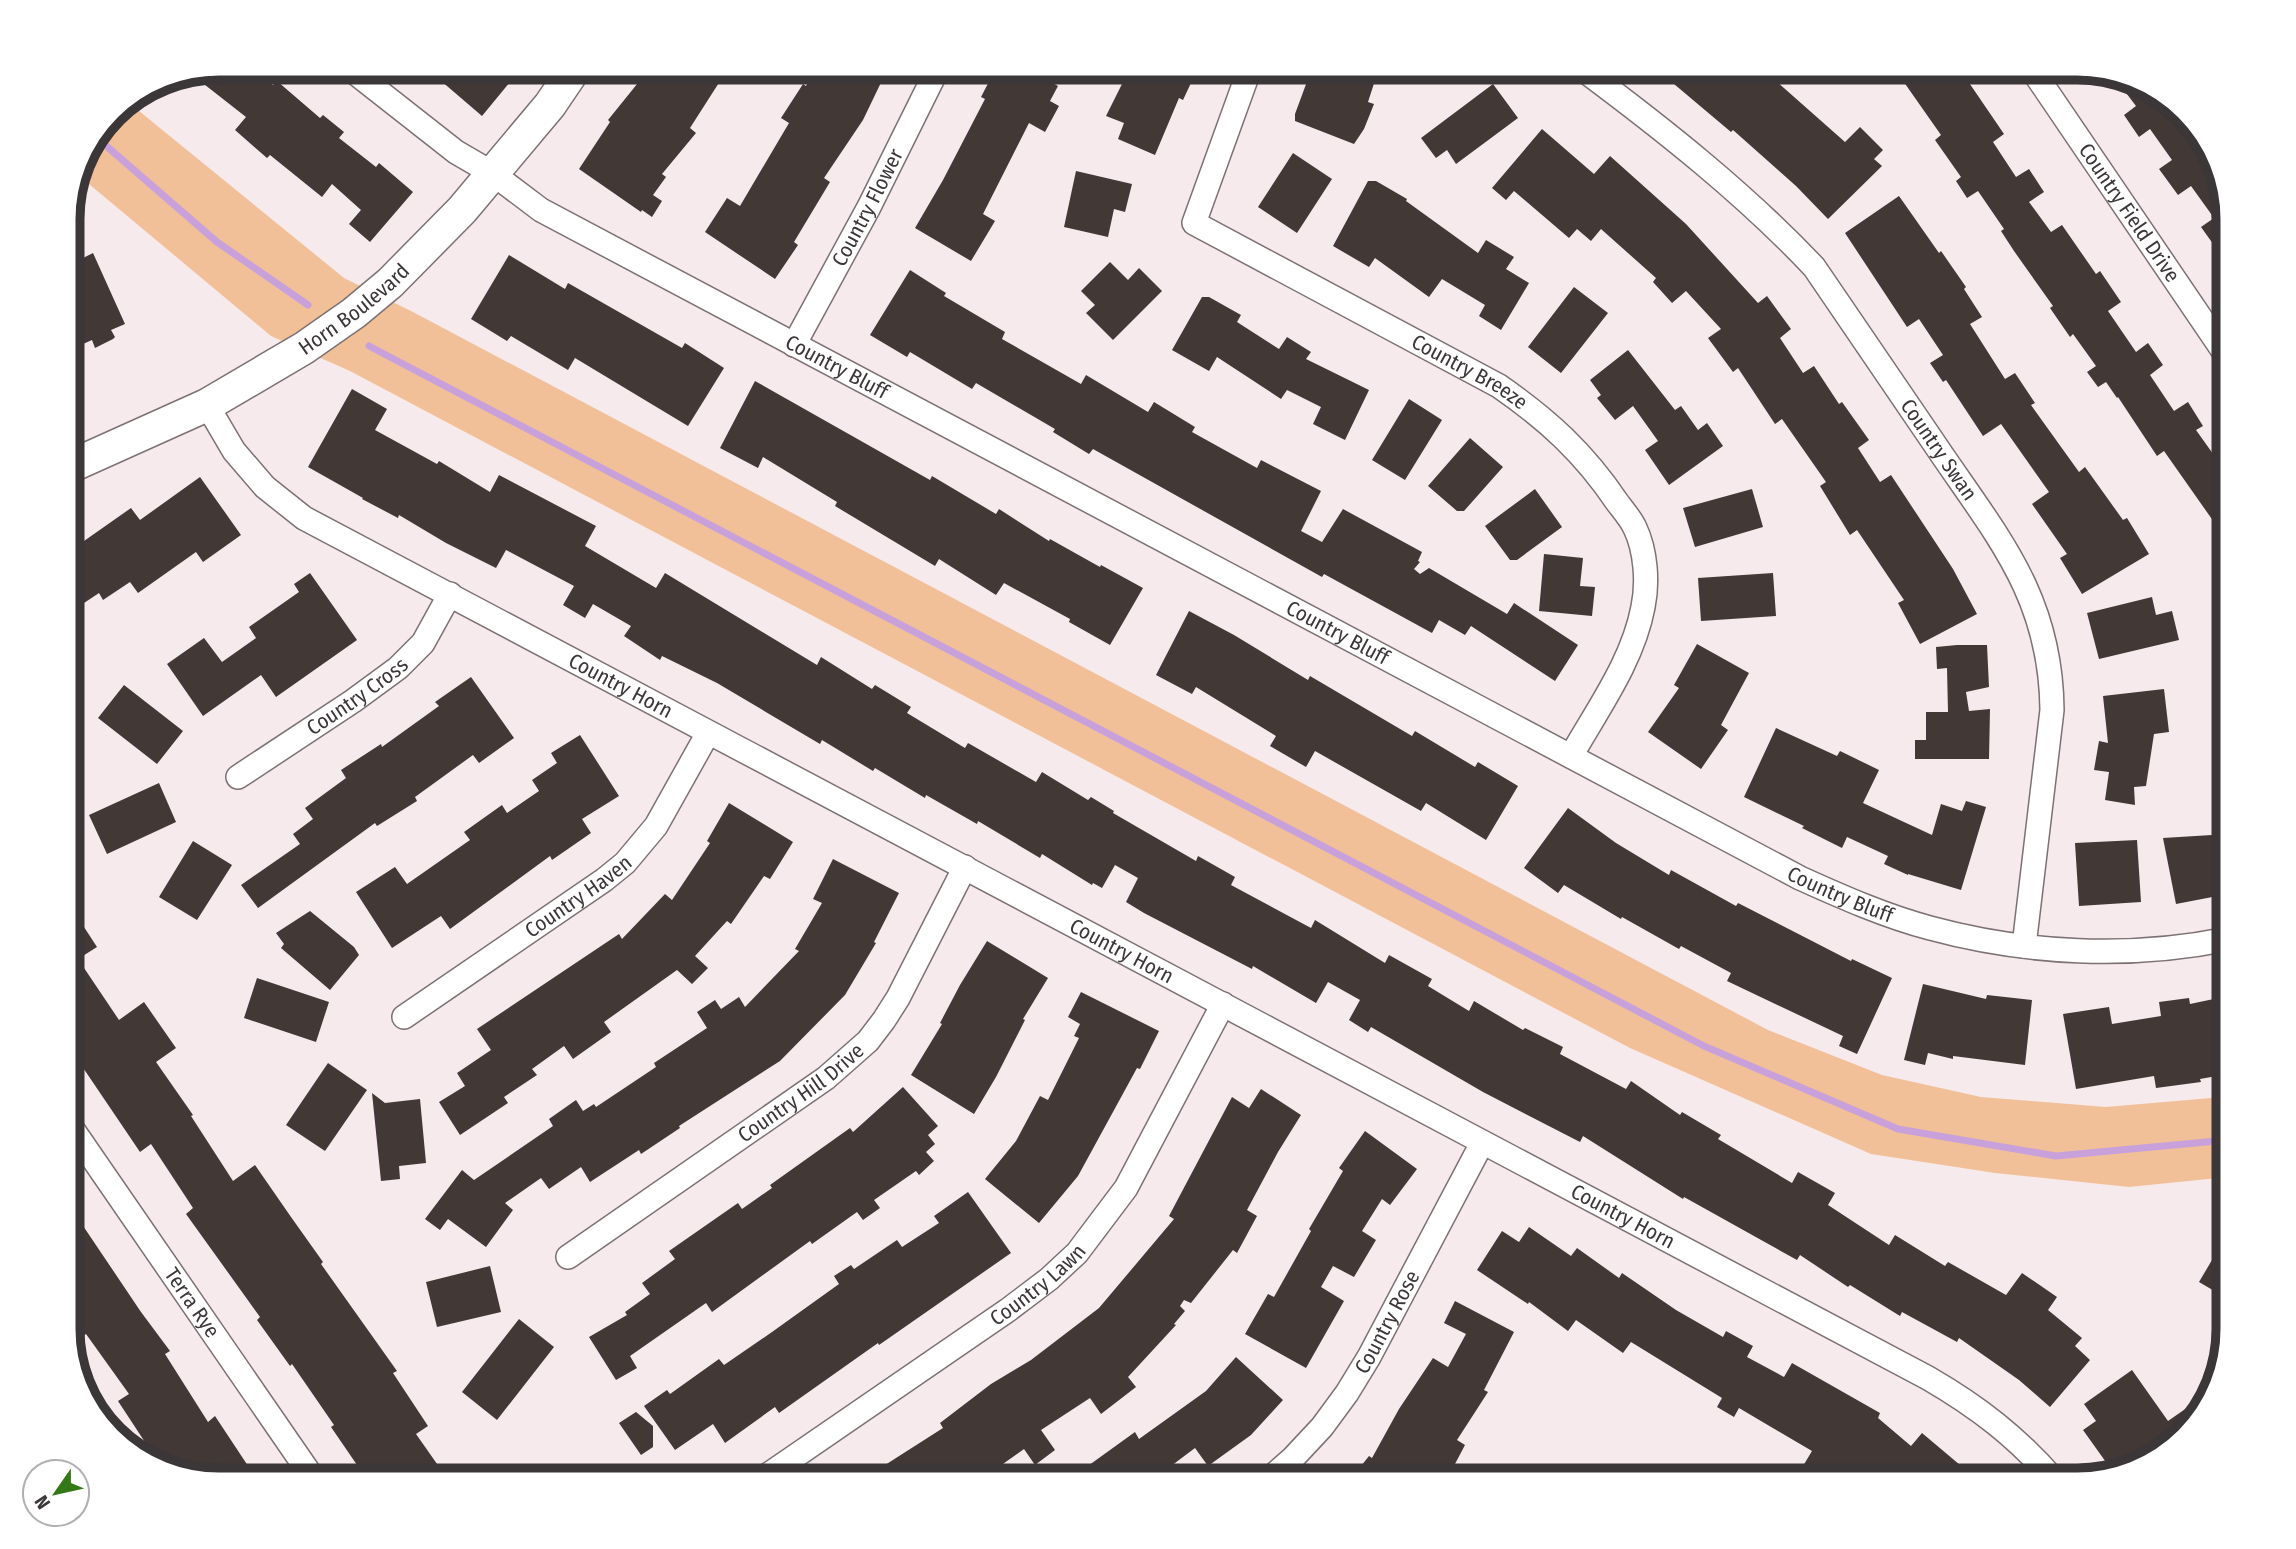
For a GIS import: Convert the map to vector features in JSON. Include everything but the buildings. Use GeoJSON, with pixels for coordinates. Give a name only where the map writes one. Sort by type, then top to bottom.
{"type":"FeatureCollection","features":[{"type":"Feature","properties":{"kind":"street","name":"Country Bluff"},"geometry":{"type":"LineString","coordinates":[[364,80],[456,152],[492,173],[541,210],[1800,878],[1863,906],[1929,928],[1997,943],[2065,950],[2135,951],[2216,942]]}},
{"type":"Feature","properties":{"kind":"street","name":"Horn Boulevard"},"geometry":{"type":"LineString","coordinates":[[81,462],[207,405],[304,348],[363,306],[390,283],[462,210],[550,105],[567,80]]}},
{"type":"Feature","properties":{"kind":"street","name":"Country Flower"},"geometry":{"type":"LineString","coordinates":[[794,345],[869,207],[931,80]]}},
{"type":"Feature","properties":{"kind":"street","name":"Country Breeze"},"geometry":{"type":"LineString","coordinates":[[1246,80],[1194,223],[1499,386],[1534,411],[1566,439],[1595,470],[1636,529],[1645,567],[1643,607],[1630,652],[1571,756]]}},
{"type":"Feature","properties":{"kind":"street","name":"Country Swan"},"geometry":{"type":"LineString","coordinates":[[1596,80],[1745,199],[1814,267],[2016,565],[2042,629],[2052,682],[2052,710],[2024,946]]}},
{"type":"Feature","properties":{"kind":"street","name":"Country Field Drive"},"geometry":{"type":"LineString","coordinates":[[2039,80],[2216,340]]}},
{"type":"Feature","properties":{"kind":"street","name":"Country Horn"},"geometry":{"type":"LineString","coordinates":[[207,405],[234,451],[265,487],[304,518],[1928,1378],[1971,1403],[2004,1429],[2042,1468]]}},
{"type":"Feature","properties":{"kind":"street","name":"Country Cross"},"geometry":{"type":"LineString","coordinates":[[238,777],[398,668],[423,643],[450,594]]}},
{"type":"Feature","properties":{"kind":"street","name":"Country Haven"},"geometry":{"type":"LineString","coordinates":[[404,1017],[625,863],[656,826],[708,733]]}},
{"type":"Feature","properties":{"kind":"street","name":"Country Hill Drive"},"geometry":{"type":"LineString","coordinates":[[568,1257],[849,1060],[868,1041],[898,998],[965,867]]}},
{"type":"Feature","properties":{"kind":"street","name":"Country Lawn"},"geometry":{"type":"LineString","coordinates":[[779,1468],[1009,1310],[1077,1253],[1126,1188],[1223,1004]]}},
{"type":"Feature","properties":{"kind":"street","name":"Terra Rye"},"geometry":{"type":"LineString","coordinates":[[81,1141],[306,1468]]}},
{"type":"Feature","properties":{"kind":"street","name":"Country Rose"},"geometry":{"type":"LineString","coordinates":[[1282,1468],[1322,1427],[1348,1393],[1482,1143]]}},
{"type":"Feature","properties":{"kind":"shaded area"},"geometry":{"type":"Polygon","coordinates":[[[136,108],[344,278],[413,312],[1768,1030],[1882,1075],[1981,1097],[2106,1107],[2216,1097],[2216,1178],[2129,1187],[1995,1173],[1871,1154],[1630,1048],[350,371],[271,336],[86,181],[99,150],[109,135],[136,108]]]}},
{"type":"Feature","properties":{"kind":"waterway"},"geometry":{"type":"LineString","coordinates":[[103,143],[217,242],[308,305]]}},
{"type":"Feature","properties":{"kind":"waterway"},"geometry":{"type":"LineString","coordinates":[[369,346],[1704,1046],[1898,1129],[2056,1156],[2216,1141]]}}]}
